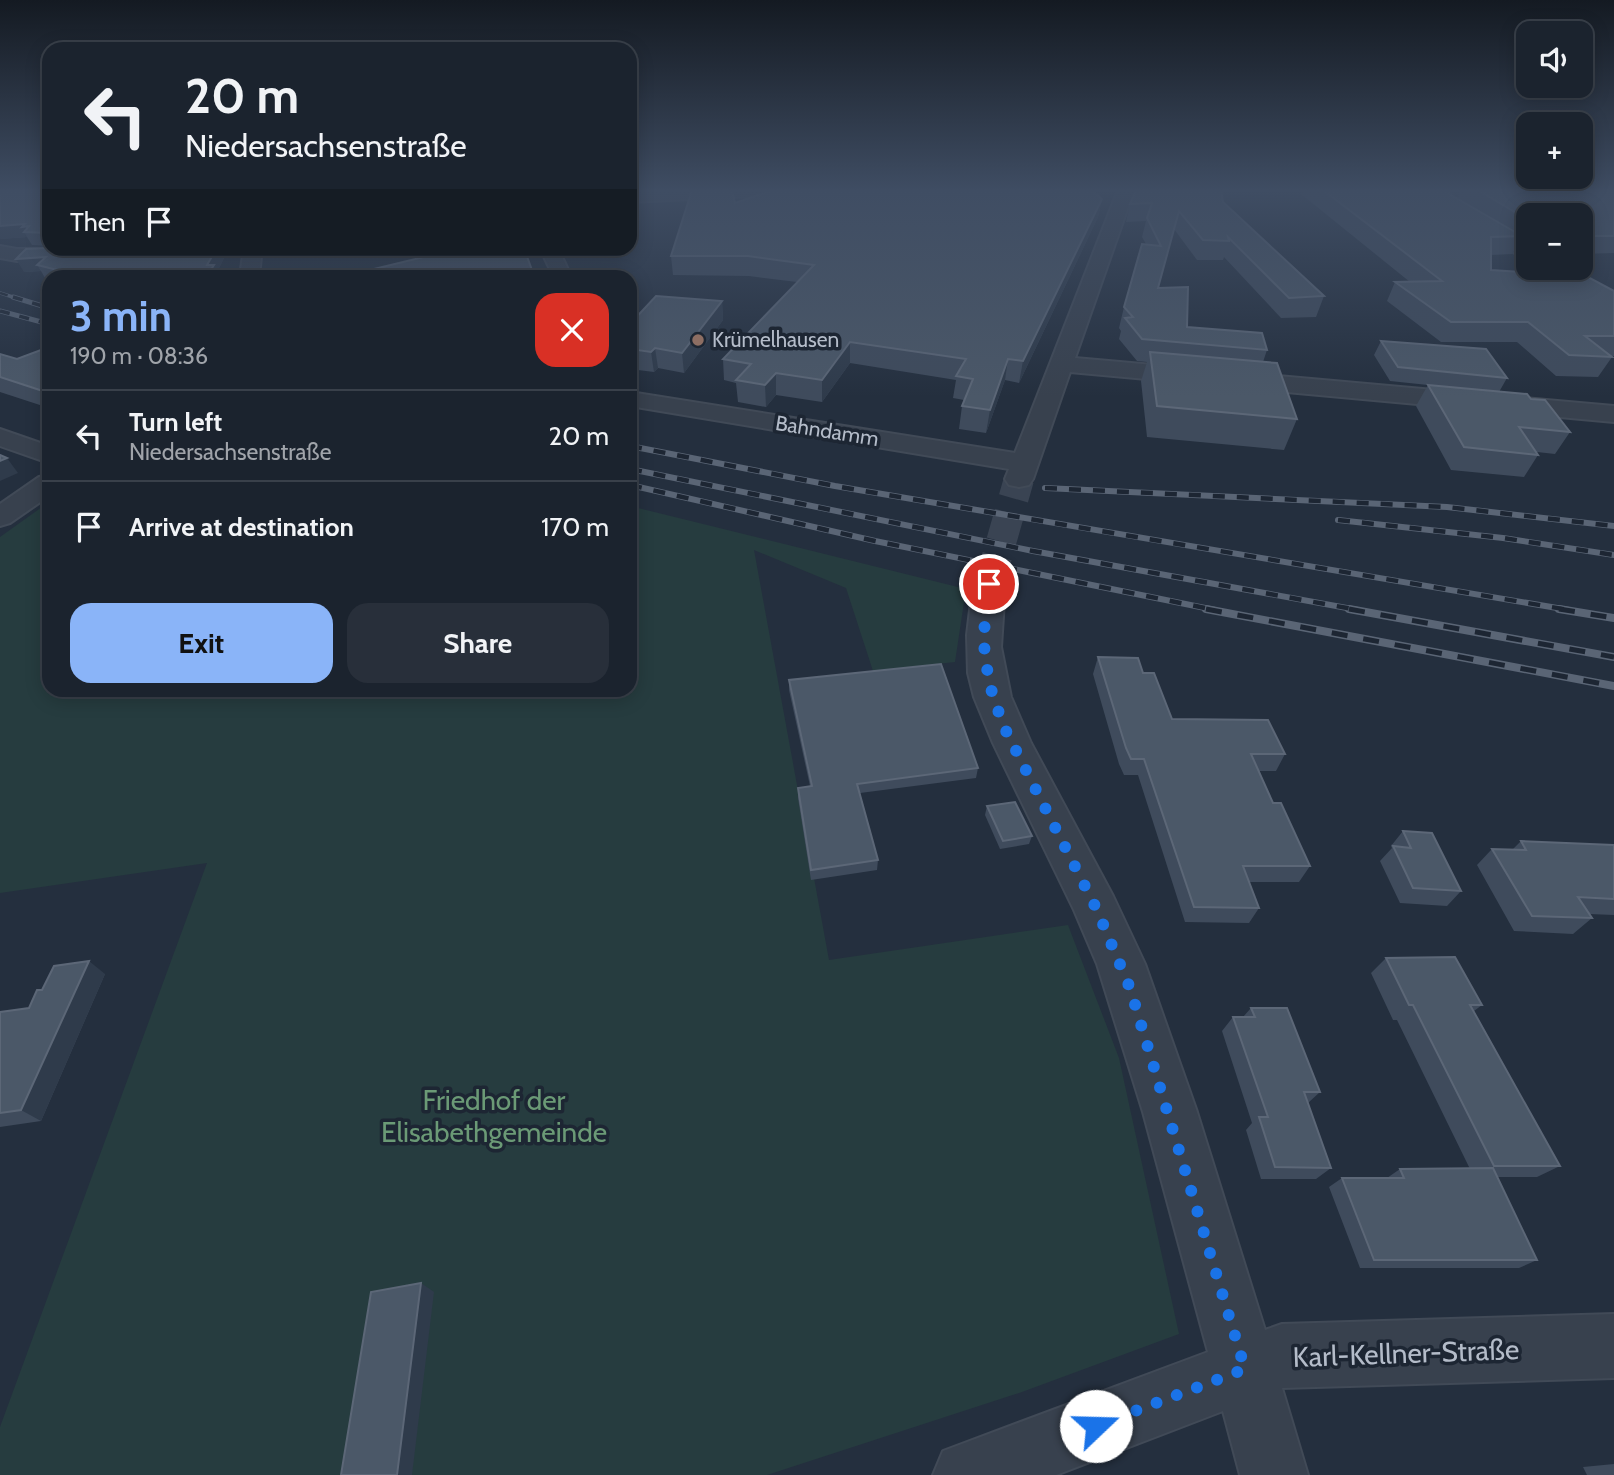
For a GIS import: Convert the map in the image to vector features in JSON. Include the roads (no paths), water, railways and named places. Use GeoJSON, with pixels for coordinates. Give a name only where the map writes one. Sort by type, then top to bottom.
{"type":"FeatureCollection","features":[{"type":"Feature","properties":{"kind":"street"},"geometry":{"type":"LineString","coordinates":[[1100,259],[1061,364],[1614,414]]}},
{"type":"Feature","properties":{"kind":"street"},"geometry":{"type":"LineString","coordinates":[[1568,280],[1614,308]]}},
{"type":"Feature","properties":{"kind":"street","name":"Bahndamm"},"geometry":{"type":"LineString","coordinates":[[637,400],[1022,471],[1061,364]]}},
{"type":"Feature","properties":{"kind":"street"},"geometry":{"type":"LineString","coordinates":[[0,437],[42,452]]}},
{"type":"Feature","properties":{"kind":"street"},"geometry":{"type":"LineString","coordinates":[[0,517],[42,488]]}},
{"type":"Feature","properties":{"kind":"street"},"geometry":{"type":"LineString","coordinates":[[989,584],[984,645],[989,683],[1003,725],[1097,910],[1130,988],[1163,1090],[1274,1475]]}},
{"type":"Feature","properties":{"kind":"street","name":"Karl-Kellner-Straße"},"geometry":{"type":"LineString","coordinates":[[967,1475],[1282,1356],[1614,1346]]}},
{"type":"Feature","properties":{"kind":"tunnel"},"geometry":{"type":"LineString","coordinates":[[989,585],[1019,479]]}},
{"type":"Feature","properties":{"kind":"railway"},"geometry":{"type":"LineString","coordinates":[[0,293],[19,299]]}},
{"type":"Feature","properties":{"kind":"railway"},"geometry":{"type":"LineString","coordinates":[[13,297],[42,306]]}},
{"type":"Feature","properties":{"kind":"railway"},"geometry":{"type":"LineString","coordinates":[[0,311],[42,322]]}},
{"type":"Feature","properties":{"kind":"railway"},"geometry":{"type":"LineString","coordinates":[[637,447],[835,486],[1569,610]]}},
{"type":"Feature","properties":{"kind":"railway"},"geometry":{"type":"LineString","coordinates":[[637,470],[1033,551],[1358,610]]}},
{"type":"Feature","properties":{"kind":"railway"},"geometry":{"type":"LineString","coordinates":[[637,487],[875,541],[1215,610]]}},
{"type":"Feature","properties":{"kind":"railway"},"geometry":{"type":"LineString","coordinates":[[1045,488],[1447,507],[1614,526]]}},
{"type":"Feature","properties":{"kind":"railway"},"geometry":{"type":"LineString","coordinates":[[1338,520],[1503,538],[1614,555]]}},
{"type":"Feature","properties":{"kind":"railway"},"geometry":{"type":"LineString","coordinates":[[1206,609],[1614,686]]}},
{"type":"Feature","properties":{"kind":"railway"},"geometry":{"type":"LineString","coordinates":[[1349,609],[1614,657]]}},
{"type":"Feature","properties":{"kind":"railway"},"geometry":{"type":"LineString","coordinates":[[1559,609],[1614,618]]}},
{"type":"Feature","properties":{"kind":"place","name":"Krümelhausen"},"geometry":{"type":"Point","coordinates":[698,340]}},
{"type":"Feature","properties":{"kind":"park label","name":"Friedhof der Elisabethgemeinde"},"geometry":{"type":"Point","coordinates":[494,1116]}}]}
